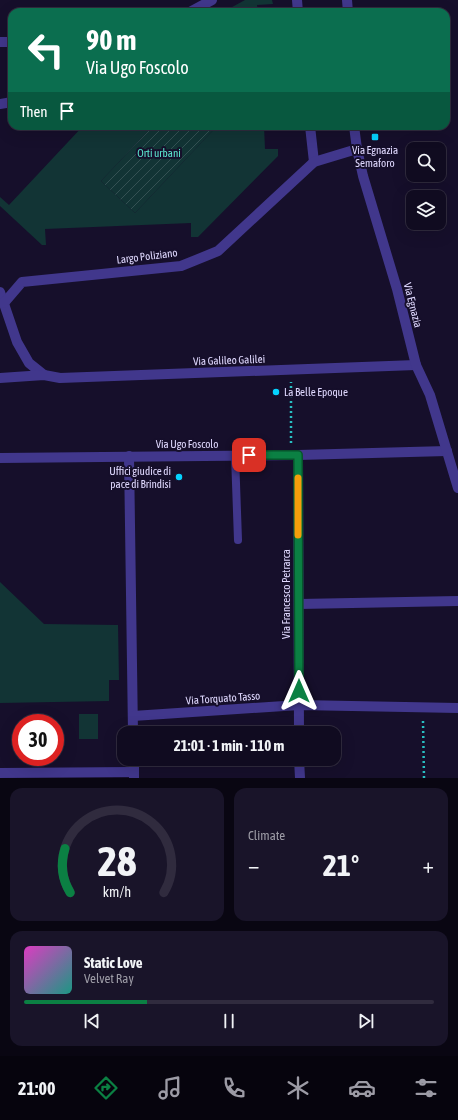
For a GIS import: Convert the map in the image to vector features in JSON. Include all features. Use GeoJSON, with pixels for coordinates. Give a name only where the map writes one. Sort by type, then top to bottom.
{"type":"FeatureCollection","features":[{"type":"Feature","properties":{"kind":"street"},"geometry":{"type":"LineString","coordinates":[[197,8],[212,0]]}},
{"type":"Feature","properties":{"kind":"street"},"geometry":{"type":"LineString","coordinates":[[310,130],[314,162]]}},
{"type":"Feature","properties":{"kind":"street","name":"Via Egnazia"},"geometry":{"type":"LineString","coordinates":[[355,130],[357,149],[397,289],[416,365],[430,395],[458,488]]}},
{"type":"Feature","properties":{"kind":"street","name":"Largo Poliziano"},"geometry":{"type":"LineString","coordinates":[[4,303],[22,282],[181,266],[218,251],[314,162],[357,149]]}},
{"type":"Feature","properties":{"kind":"street"},"geometry":{"type":"LineString","coordinates":[[0,292],[17,342],[29,363],[44,376]]}},
{"type":"Feature","properties":{"kind":"street","name":"Via Galileo Galilei"},"geometry":{"type":"LineString","coordinates":[[0,378],[44,376],[60,378],[416,365]]}},
{"type":"Feature","properties":{"kind":"street","name":"Via Ugo Foscolo"},"geometry":{"type":"LineString","coordinates":[[0,458],[294,455],[447,451]]}},
{"type":"Feature","properties":{"kind":"street","name":"Via Francesco Petrarca"},"geometry":{"type":"LineString","coordinates":[[294,455],[299,604],[299,726]]}},
{"type":"Feature","properties":{"kind":"street"},"geometry":{"type":"LineString","coordinates":[[129,456],[133,726]]}},
{"type":"Feature","properties":{"kind":"street"},"geometry":{"type":"LineString","coordinates":[[299,604],[458,601]]}},
{"type":"Feature","properties":{"kind":"street","name":"Via Torquato Tasso"},"geometry":{"type":"LineString","coordinates":[[133,716],[299,705],[458,708]]}},
{"type":"Feature","properties":{"kind":"street"},"geometry":{"type":"LineString","coordinates":[[300,766],[300,778]]}},
{"type":"Feature","properties":{"kind":"street"},"geometry":{"type":"LineString","coordinates":[[0,773],[134,775]]}},
{"type":"Feature","properties":{"kind":"lane"},"geometry":{"type":"LineString","coordinates":[[235,455],[238,540]]}},
{"type":"Feature","properties":{"kind":"path"},"geometry":{"type":"LineString","coordinates":[[292,369],[294,455]]}},
{"type":"Feature","properties":{"kind":"path"},"geometry":{"type":"LineString","coordinates":[[422,707],[424,778]]}},
{"type":"Feature","properties":{"kind":"green space"},"geometry":{"type":"Polygon","coordinates":[[[245,0],[272,0],[273,4],[257,5],[257,8],[230,8],[245,0]]]}},
{"type":"Feature","properties":{"kind":"green space"},"geometry":{"type":"Polygon","coordinates":[[[79,130],[149,130],[101,181],[135,213],[213,130],[264,130],[265,149],[278,149],[278,156],[198,237],[191,237],[191,223],[45,229],[46,245],[42,245],[0,206],[0,197],[9,205],[79,130]]]}},
{"type":"Feature","properties":{"kind":"green space","name":"Orti urbani"},"geometry":{"type":"Polygon","coordinates":[[[149,130],[213,130],[135,213],[101,181],[149,130]]]}},
{"type":"Feature","properties":{"kind":"green space"},"geometry":{"type":"Polygon","coordinates":[[[0,582],[44,624],[118,625],[119,680],[109,680],[109,701],[0,703],[0,582]]]}},
{"type":"Feature","properties":{"kind":"green space"},"geometry":{"type":"Polygon","coordinates":[[[79,714],[98,714],[98,739],[79,739],[79,714]]]}},
{"type":"Feature","properties":{"kind":"slow traffic"},"geometry":{"type":"LineString","coordinates":[[298,478],[298,535]]}},
{"type":"Feature","properties":{"kind":"place","name":"Via Egnazia Semaforo"},"geometry":{"type":"Point","coordinates":[375,137]}},
{"type":"Feature","properties":{"kind":"place","name":"La Belle Epoque"},"geometry":{"type":"Point","coordinates":[276,392]}},
{"type":"Feature","properties":{"kind":"place","name":"Uffici giudice di pace di Brindisi"},"geometry":{"type":"Point","coordinates":[179,477]}},
{"type":"Feature","properties":{"kind":"route"},"geometry":{"type":"LineString","coordinates":[[249,455],[298,455],[299,691]]}}]}
